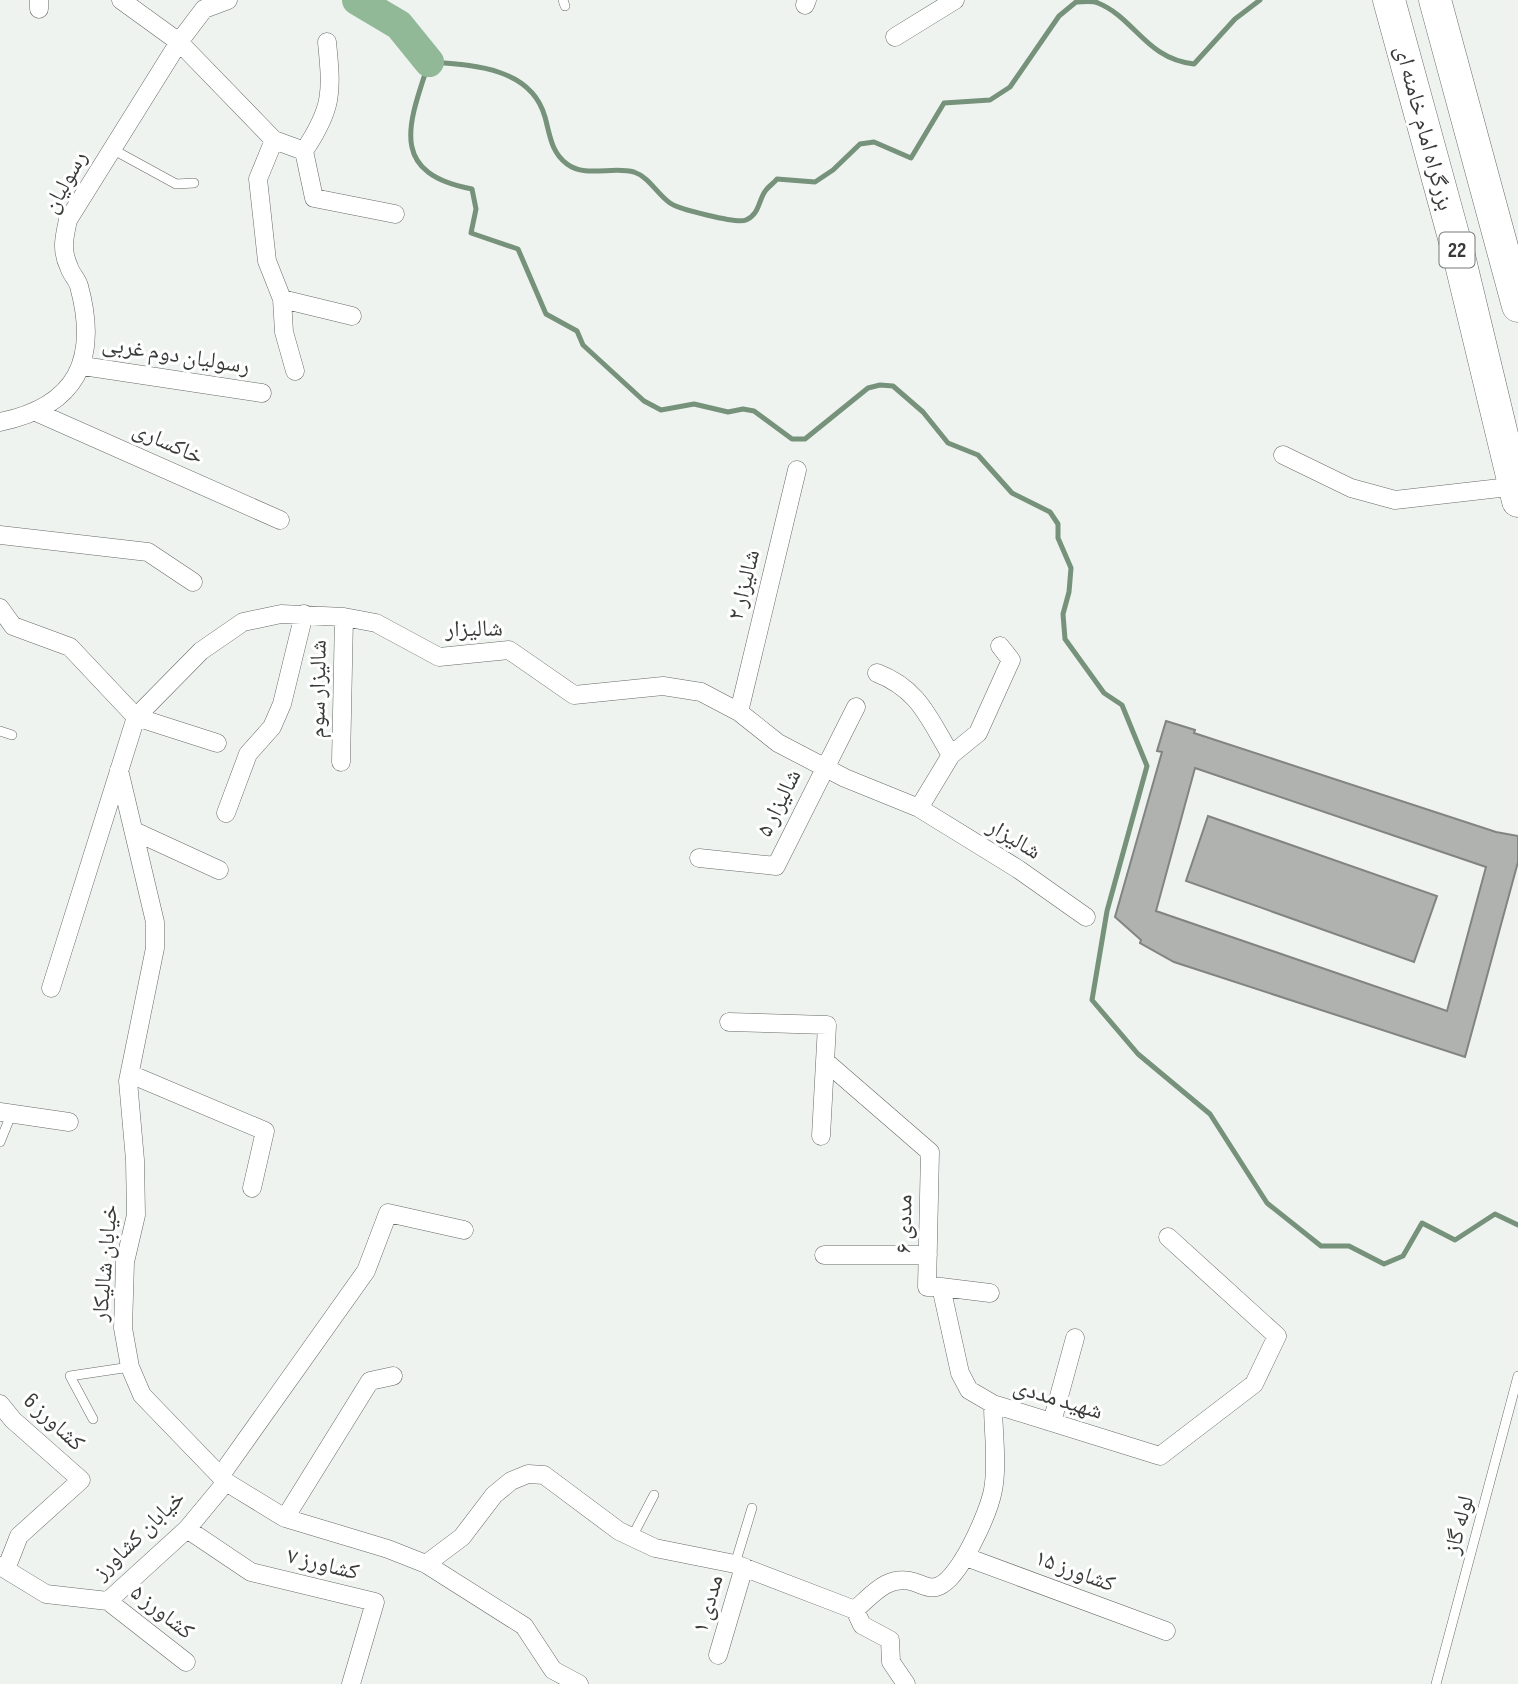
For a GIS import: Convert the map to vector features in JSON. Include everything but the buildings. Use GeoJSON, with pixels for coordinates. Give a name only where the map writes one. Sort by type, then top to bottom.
{"type":"FeatureCollection","features":[{"type":"Feature","properties":{"kind":"highway","name":"بزرگراه امام خامنه ای"},"geometry":{"type":"LineString","coordinates":[[1389,0],[1459,256],[1517,491]]}},
{"type":"Feature","properties":{"kind":"highway","name":"بزرگراه امام خامنه ای"},"geometry":{"type":"LineString","coordinates":[[1435,0],[1518,306]]}},
{"type":"Feature","properties":{"kind":"street"},"geometry":{"type":"LineString","coordinates":[[121,0],[179,41],[274,140],[304,151]]}},
{"type":"Feature","properties":{"kind":"street","name":"رسولیان"},"geometry":{"type":"LineString","coordinates":[[83,366],[88,347],[79,284],[69,269],[62,247],[68,220],[204,4],[228,0]]}},
{"type":"Feature","properties":{"kind":"street"},"geometry":{"type":"LineString","coordinates":[[895,37],[956,0]]}},
{"type":"Feature","properties":{"kind":"street"},"geometry":{"type":"LineString","coordinates":[[327,42],[331,85],[324,121],[304,151],[314,198],[395,214]]}},
{"type":"Feature","properties":{"kind":"street"},"geometry":{"type":"LineString","coordinates":[[274,140],[258,179],[267,261],[282,299],[284,332],[295,371]]}},
{"type":"Feature","properties":{"kind":"street"},"geometry":{"type":"LineString","coordinates":[[282,299],[352,316]]}},
{"type":"Feature","properties":{"kind":"street"},"geometry":{"type":"LineString","coordinates":[[0,422],[36,412],[61,395],[83,366]]}},
{"type":"Feature","properties":{"kind":"street","name":"رسولیان دوم غربی"},"geometry":{"type":"LineString","coordinates":[[83,366],[262,393]]}},
{"type":"Feature","properties":{"kind":"street","name":"خاکساری"},"geometry":{"type":"LineString","coordinates":[[36,412],[280,520]]}},
{"type":"Feature","properties":{"kind":"street"},"geometry":{"type":"LineString","coordinates":[[1283,455],[1351,488],[1395,500],[1517,491]]}},
{"type":"Feature","properties":{"kind":"street","name":"شالیزار ۲"},"geometry":{"type":"LineString","coordinates":[[739,712],[797,470]]}},
{"type":"Feature","properties":{"kind":"street"},"geometry":{"type":"LineString","coordinates":[[0,535],[148,552],[193,582]]}},
{"type":"Feature","properties":{"kind":"street"},"geometry":{"type":"LineString","coordinates":[[0,608],[13,626],[70,647],[136,717],[217,743]]}},
{"type":"Feature","properties":{"kind":"street","name":"شالیزار"},"geometry":{"type":"LineString","coordinates":[[136,717],[201,651],[243,622],[281,614],[344,617],[376,623],[439,657],[509,650],[574,695],[663,686],[701,692],[739,712],[778,743],[919,808],[1018,869],[1086,917]]}},
{"type":"Feature","properties":{"kind":"street"},"geometry":{"type":"LineString","coordinates":[[226,813],[248,754],[272,727],[282,704],[304,614]]}},
{"type":"Feature","properties":{"kind":"street","name":"شالیزار سوم"},"geometry":{"type":"LineString","coordinates":[[341,762],[344,617]]}},
{"type":"Feature","properties":{"kind":"street"},"geometry":{"type":"LineString","coordinates":[[919,808],[951,755],[978,733],[1011,660],[1000,646]]}},
{"type":"Feature","properties":{"kind":"street"},"geometry":{"type":"LineString","coordinates":[[877,673],[896,680],[915,694],[951,755]]}},
{"type":"Feature","properties":{"kind":"street"},"geometry":{"type":"LineString","coordinates":[[823,766],[856,707]]}},
{"type":"Feature","properties":{"kind":"street"},"geometry":{"type":"LineString","coordinates":[[51,988],[136,717]]}},
{"type":"Feature","properties":{"kind":"street","name":"شالیزار ۵"},"geometry":{"type":"LineString","coordinates":[[699,858],[776,866],[823,766]]}},
{"type":"Feature","properties":{"kind":"street","name":"خیابان شالیکار"},"geometry":{"type":"LineString","coordinates":[[119,770],[155,922],[155,948],[130,1074],[136,1215],[125,1262],[123,1328],[130,1367],[142,1395],[223,1478],[285,1518],[388,1549],[426,1564],[524,1626],[553,1670],[579,1684]]}},
{"type":"Feature","properties":{"kind":"street"},"geometry":{"type":"LineString","coordinates":[[134,831],[219,870]]}},
{"type":"Feature","properties":{"kind":"street"},"geometry":{"type":"LineString","coordinates":[[730,1022],[827,1026],[821,1136]]}},
{"type":"Feature","properties":{"kind":"street","name":"مددی ۶"},"geometry":{"type":"LineString","coordinates":[[825,1061],[930,1152],[927,1287],[941,1287],[960,1373],[969,1391],[993,1404]]}},
{"type":"Feature","properties":{"kind":"street"},"geometry":{"type":"LineString","coordinates":[[130,1074],[265,1131],[252,1188]]}},
{"type":"Feature","properties":{"kind":"street"},"geometry":{"type":"LineString","coordinates":[[6,1113],[69,1122]]}},
{"type":"Feature","properties":{"kind":"street","name":"خیابان کشاورز"},"geometry":{"type":"LineString","coordinates":[[3,1568],[46,1594],[108,1601],[187,1529],[366,1271],[387,1213],[464,1230]]}},
{"type":"Feature","properties":{"kind":"street","name":"شهید مددی"},"geometry":{"type":"LineString","coordinates":[[855,1610],[885,1583],[897,1579],[930,1588],[940,1586],[955,1574],[967,1557],[993,1490],[993,1404],[1160,1456],[1254,1384],[1278,1336],[1168,1237]]}},
{"type":"Feature","properties":{"kind":"street"},"geometry":{"type":"LineString","coordinates":[[824,1255],[928,1255]]}},
{"type":"Feature","properties":{"kind":"street"},"geometry":{"type":"LineString","coordinates":[[941,1287],[990,1293]]}},
{"type":"Feature","properties":{"kind":"street"},"geometry":{"type":"LineString","coordinates":[[1052,1422],[1075,1338]]}},
{"type":"Feature","properties":{"kind":"street"},"geometry":{"type":"LineString","coordinates":[[285,1518],[370,1381],[393,1376]]}},
{"type":"Feature","properties":{"kind":"street","name":"کشاورز 6"},"geometry":{"type":"LineString","coordinates":[[0,1404],[13,1420],[81,1480],[19,1535],[3,1568]]}},
{"type":"Feature","properties":{"kind":"street"},"geometry":{"type":"LineString","coordinates":[[426,1564],[462,1537],[494,1494],[510,1481],[528,1474],[544,1475],[632,1537],[655,1548],[740,1565],[855,1610],[862,1625],[890,1640],[891,1662],[906,1684]]}},
{"type":"Feature","properties":{"kind":"street","name":"کشاورز ۷"},"geometry":{"type":"LineString","coordinates":[[187,1529],[251,1572],[375,1602],[351,1684]]}},
{"type":"Feature","properties":{"kind":"street","name":"کشاورز ۱۵"},"geometry":{"type":"LineString","coordinates":[[967,1557],[1166,1631]]}},
{"type":"Feature","properties":{"kind":"street","name":"مددی ۱"},"geometry":{"type":"LineString","coordinates":[[718,1655],[740,1565]]}},
{"type":"Feature","properties":{"kind":"street","name":"کشاورز ۵"},"geometry":{"type":"LineString","coordinates":[[108,1601],[186,1662]]}},
{"type":"Feature","properties":{"kind":"lane"},"geometry":{"type":"LineString","coordinates":[[113,149],[176,184],[194,183]]}},
{"type":"Feature","properties":{"kind":"lane"},"geometry":{"type":"LineString","coordinates":[[0,731],[12,735]]}},
{"type":"Feature","properties":{"kind":"lane"},"geometry":{"type":"LineString","coordinates":[[0,1142],[6,1113]]}},
{"type":"Feature","properties":{"kind":"lane"},"geometry":{"type":"LineString","coordinates":[[93,1419],[70,1376],[130,1367]]}},
{"type":"Feature","properties":{"kind":"lane","name":"لوله گاز"},"geometry":{"type":"LineString","coordinates":[[1436,1684],[1518,1376]]}},
{"type":"Feature","properties":{"kind":"lane"},"geometry":{"type":"LineString","coordinates":[[632,1537],[654,1495]]}},
{"type":"Feature","properties":{"kind":"lane"},"geometry":{"type":"LineString","coordinates":[[740,1565],[752,1508]]}},
{"type":"Feature","properties":{"kind":"waterway"},"geometry":{"type":"LineString","coordinates":[[357,0],[399,25],[429,62]]}},
{"type":"Feature","properties":{"kind":"waterway"},"geometry":{"type":"LineString","coordinates":[[1260,0],[1235,19],[1194,64],[1178,61],[1164,54],[1122,18],[1098,3],[1076,2],[1059,16],[1010,87],[990,100],[944,103],[911,158],[874,142],[860,144],[833,170],[815,182],[777,179],[763,194],[754,214],[746,220],[720,218],[675,206],[634,172],[582,170],[567,164],[554,149],[538,100],[513,78],[481,68],[429,62],[415,105],[411,142],[416,158],[427,171],[445,181],[472,189],[476,209],[471,233],[518,249],[546,314],[577,331],[583,345],[644,401],[661,410],[694,404],[728,412],[743,409],[754,411],[792,439],[805,439],[868,388],[893,386],[923,412],[948,443],[978,455],[1012,493],[1050,512],[1058,524],[1058,538],[1071,568],[1069,592],[1063,614],[1065,639],[1104,693],[1122,705],[1147,766],[1107,911],[1092,1000],[1138,1054],[1210,1114],[1267,1203],[1321,1246],[1349,1246],[1384,1264],[1403,1256],[1422,1223],[1455,1240],[1495,1214],[1518,1225]]}}]}
